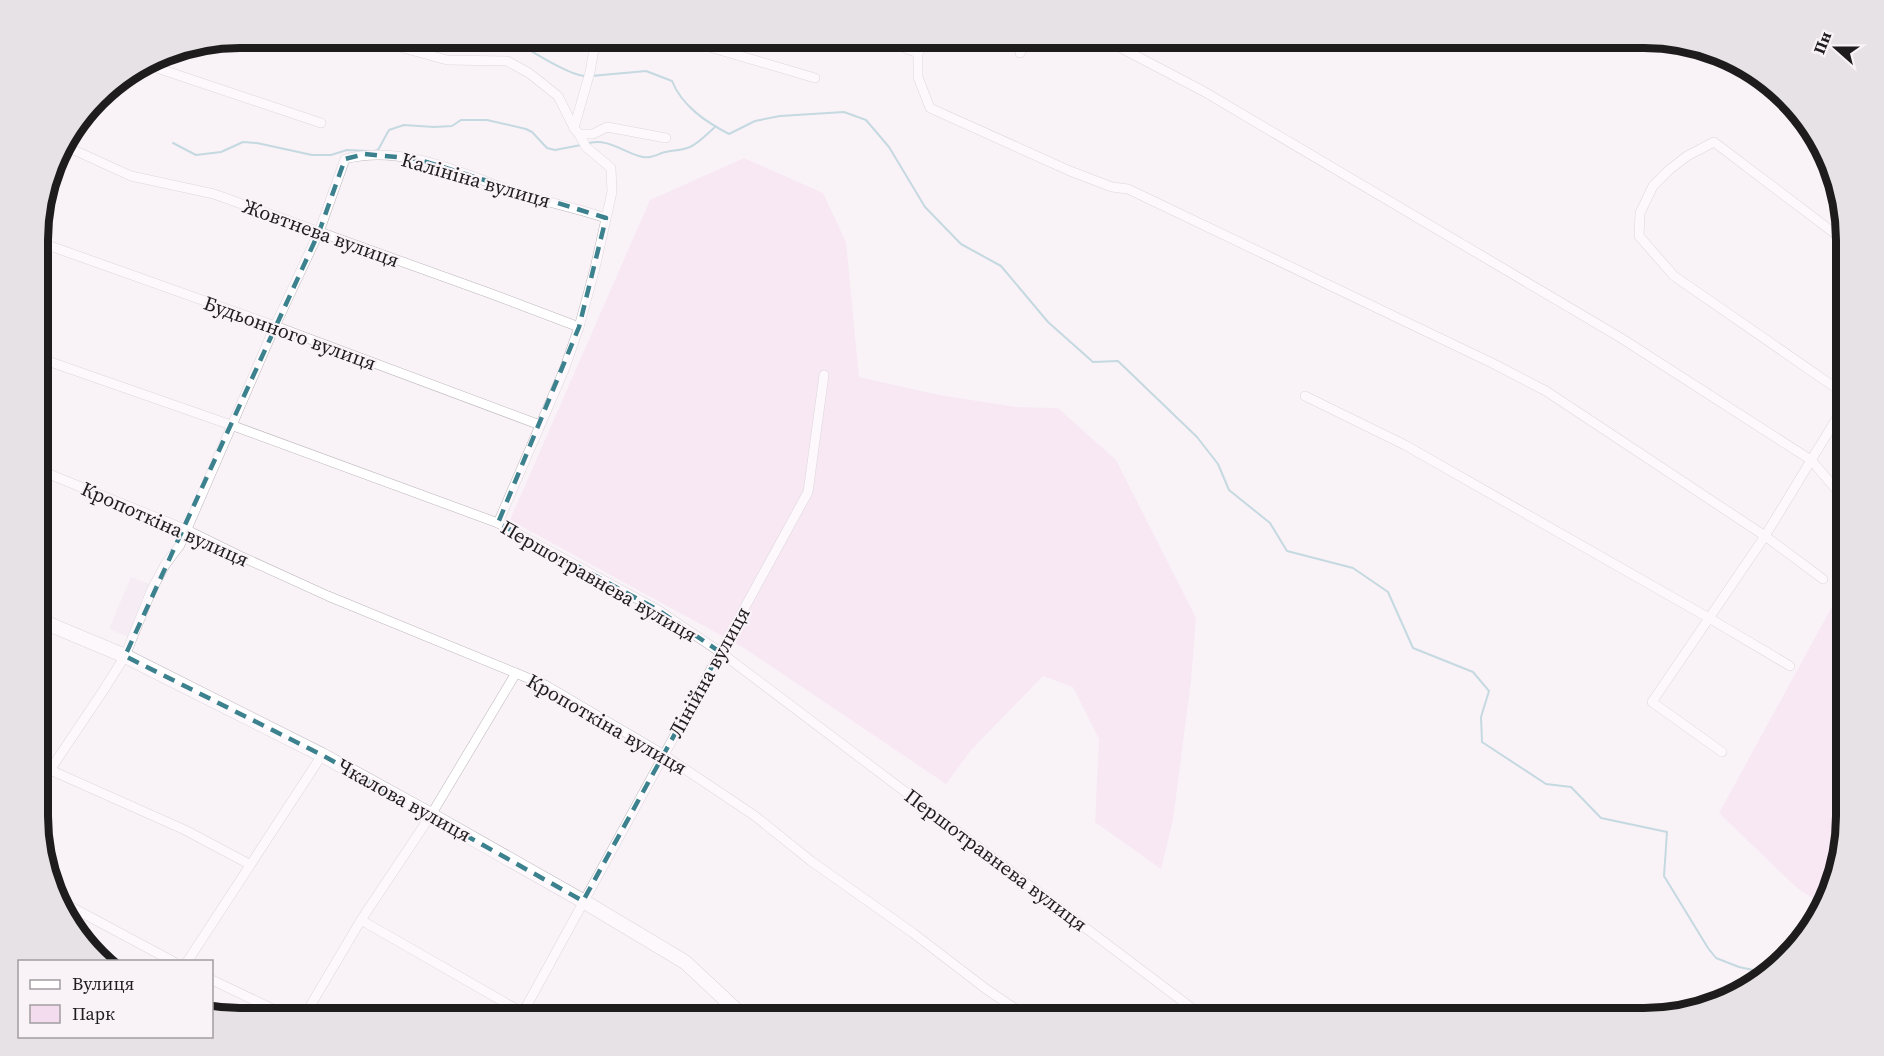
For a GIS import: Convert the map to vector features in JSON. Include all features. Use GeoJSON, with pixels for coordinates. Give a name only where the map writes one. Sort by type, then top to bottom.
{"type":"FeatureCollection","features":[{"type":"Feature","properties":{"kind":"main road","name":"Чкалова вулиця"},"geometry":{"type":"LineString","coordinates":[[48,624],[125,656],[322,755],[431,815],[685,962],[734,1008]]}},
{"type":"Feature","properties":{"kind":"street"},"geometry":{"type":"LineString","coordinates":[[403,48],[447,60],[507,62],[530,73],[558,96],[580,138],[611,168],[612,192],[579,327],[564,370],[498,523]]}},
{"type":"Feature","properties":{"kind":"street"},"geometry":{"type":"LineString","coordinates":[[580,138],[594,48]]}},
{"type":"Feature","properties":{"kind":"street"},"geometry":{"type":"LineString","coordinates":[[713,48],[815,78]]}},
{"type":"Feature","properties":{"kind":"street"},"geometry":{"type":"LineString","coordinates":[[904,48],[918,54]]}},
{"type":"Feature","properties":{"kind":"street"},"geometry":{"type":"LineString","coordinates":[[921,48],[918,54],[918,77],[930,108],[1070,171],[1112,187],[1128,189],[1546,391],[1765,536],[1823,579]]}},
{"type":"Feature","properties":{"kind":"street"},"geometry":{"type":"LineString","coordinates":[[1020,53],[1023,48]]}},
{"type":"Feature","properties":{"kind":"street"},"geometry":{"type":"LineString","coordinates":[[1121,48],[1203,92],[1621,338],[1811,460],[1836,489]]}},
{"type":"Feature","properties":{"kind":"street"},"geometry":{"type":"LineString","coordinates":[[157,68],[321,123]]}},
{"type":"Feature","properties":{"kind":"street"},"geometry":{"type":"LineString","coordinates":[[580,138],[607,127],[666,138]]}},
{"type":"Feature","properties":{"kind":"street"},"geometry":{"type":"LineString","coordinates":[[1836,234],[1714,142],[1687,156],[1669,170],[1653,186],[1640,213],[1639,236],[1674,276],[1836,388]]}},
{"type":"Feature","properties":{"kind":"street","name":"Жовтнева вулиця"},"geometry":{"type":"LineString","coordinates":[[72,149],[131,176],[214,194],[489,292],[579,327]]}},
{"type":"Feature","properties":{"kind":"street","name":"Калініна вулиця"},"geometry":{"type":"LineString","coordinates":[[319,232],[345,159],[365,154],[417,159],[480,177],[510,190],[606,218]]}},
{"type":"Feature","properties":{"kind":"street"},"geometry":{"type":"LineString","coordinates":[[249,864],[185,830],[50,770],[125,656],[152,589],[187,530],[274,326],[319,232]]}},
{"type":"Feature","properties":{"kind":"street","name":"Будьонного вулиця"},"geometry":{"type":"LineString","coordinates":[[48,245],[540,425]]}},
{"type":"Feature","properties":{"kind":"street","name":"Першотравнева вулиця"},"geometry":{"type":"LineString","coordinates":[[48,361],[231,425],[498,523],[658,610],[720,652],[1192,1008]]}},
{"type":"Feature","properties":{"kind":"street","name":"Лінійна вулиця"},"geometry":{"type":"LineString","coordinates":[[525,1008],[808,492],[824,375]]}},
{"type":"Feature","properties":{"kind":"street"},"geometry":{"type":"LineString","coordinates":[[1305,396],[1405,446],[1790,666]]}},
{"type":"Feature","properties":{"kind":"street"},"geometry":{"type":"LineString","coordinates":[[1722,752],[1652,702],[1765,536],[1836,419]]}},
{"type":"Feature","properties":{"kind":"street","name":"Кропоткіна вулиця"},"geometry":{"type":"LineString","coordinates":[[48,474],[187,530],[328,596],[545,685],[664,755],[755,816],[811,861],[1014,1008]]}},
{"type":"Feature","properties":{"kind":"street"},"geometry":{"type":"LineString","coordinates":[[309,1008],[362,920],[431,815],[516,673]]}},
{"type":"Feature","properties":{"kind":"street"},"geometry":{"type":"LineString","coordinates":[[188,960],[322,755]]}},
{"type":"Feature","properties":{"kind":"street"},"geometry":{"type":"LineString","coordinates":[[71,907],[170,960]]}},
{"type":"Feature","properties":{"kind":"street"},"geometry":{"type":"LineString","coordinates":[[362,920],[508,1008]]}},
{"type":"Feature","properties":{"kind":"street"},"geometry":{"type":"LineString","coordinates":[[213,980],[271,1008]]}},
{"type":"Feature","properties":{"kind":"highlighted area"},"geometry":{"type":"Polygon","coordinates":[[[365,154],[417,159],[606,218],[579,327],[498,523],[658,610],[720,652],[583,901],[322,755],[125,656],[319,232],[345,159],[365,154]]]}},
{"type":"Feature","properties":{"kind":"shaded area"},"geometry":{"type":"Polygon","coordinates":[[[131,577],[149,584],[128,637],[109,629],[131,577]]]}},
{"type":"Feature","properties":{"kind":"green space"},"geometry":{"type":"Polygon","coordinates":[[[744,158],[823,193],[846,242],[859,377],[939,395],[1016,407],[1058,408],[1116,460],[1196,618],[1191,681],[1173,820],[1161,869],[1095,822],[1099,739],[1073,687],[1043,676],[971,750],[946,784],[744,648],[510,520],[650,200],[744,158]]]}},
{"type":"Feature","properties":{"kind":"green space"},"geometry":{"type":"Polygon","coordinates":[[[1836,599],[1836,829],[1826,878],[1816,900],[1798,889],[1719,813],[1836,599]]]}},
{"type":"Feature","properties":{"kind":"waterway"},"geometry":{"type":"LineString","coordinates":[[526,48],[569,72],[586,76]]}},
{"type":"Feature","properties":{"kind":"waterway"},"geometry":{"type":"LineString","coordinates":[[591,76],[646,71],[672,81],[688,106],[729,134],[755,121],[780,116],[844,112],[866,120],[889,147],[925,207],[961,244],[1001,266],[1048,322],[1093,362],[1118,361],[1197,437],[1218,464],[1229,490],[1270,523],[1287,551],[1353,568],[1388,592],[1413,648],[1473,672],[1489,691],[1481,717],[1482,742],[1546,784],[1571,787],[1601,818],[1667,832],[1664,876],[1708,948],[1716,958],[1757,971]]}},
{"type":"Feature","properties":{"kind":"waterway"},"geometry":{"type":"LineString","coordinates":[[374,151],[378,150],[389,130],[404,125],[452,126],[461,120],[487,120],[526,129],[532,132],[547,148],[555,150],[581,145]]}},
{"type":"Feature","properties":{"kind":"waterway"},"geometry":{"type":"LineString","coordinates":[[586,144],[607,143],[639,156],[648,157],[690,147],[715,127]]}},
{"type":"Feature","properties":{"kind":"waterway"},"geometry":{"type":"LineString","coordinates":[[173,143],[196,155],[221,152],[243,142],[312,155],[331,155],[347,150],[369,151]]}}]}
